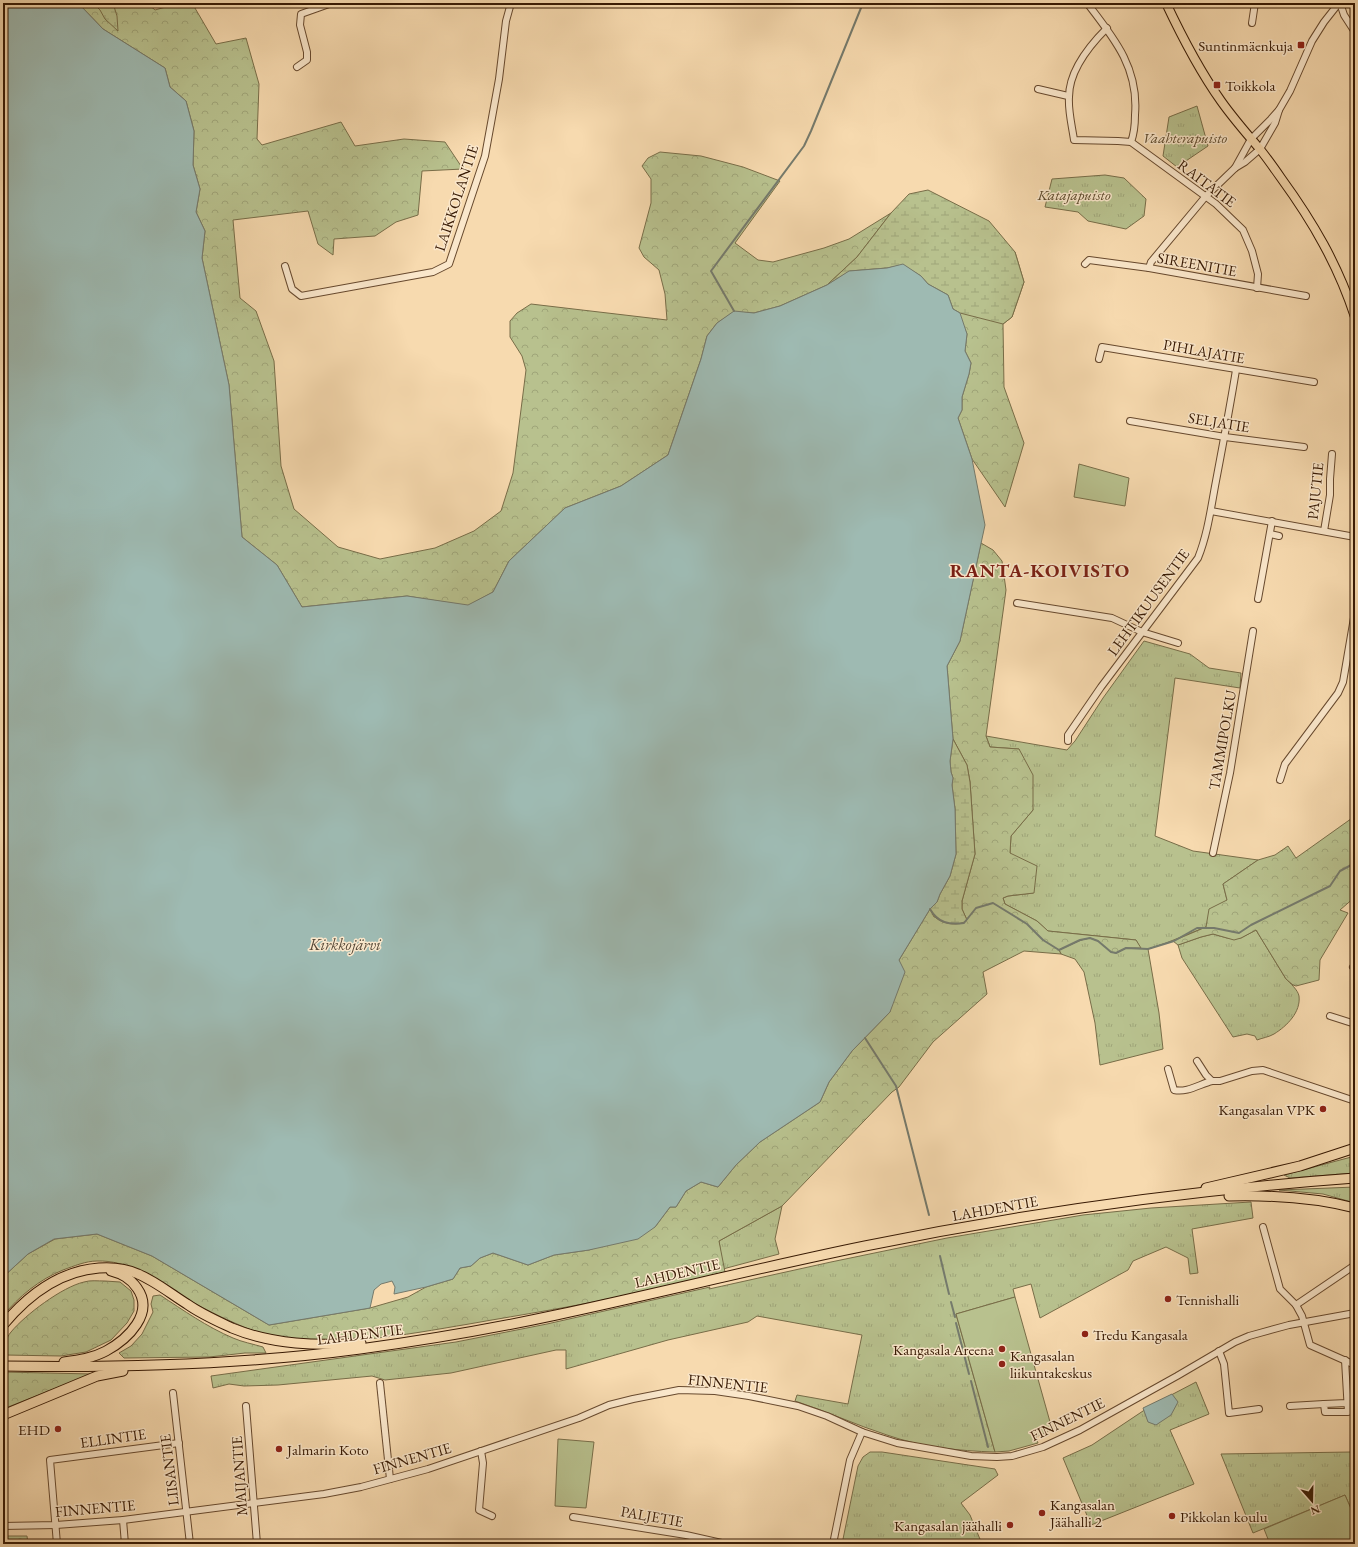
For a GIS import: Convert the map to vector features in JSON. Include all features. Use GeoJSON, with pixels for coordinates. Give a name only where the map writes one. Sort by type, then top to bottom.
{"type":"FeatureCollection","features":[{"type":"Feature","properties":{"kind":"highway"},"geometry":{"type":"LineString","coordinates":[[1159,1198],[1300,1166],[1355,1148]]}},
{"type":"Feature","properties":{"kind":"highway","name":"LAHDENTIE"},"geometry":{"type":"LineString","coordinates":[[6,1366],[70,1367],[189,1365],[275,1359],[357,1350],[555,1316],[923,1234],[1049,1213],[1159,1198],[1355,1178]]}},
{"type":"Feature","properties":{"kind":"highway"},"geometry":{"type":"LineString","coordinates":[[1159,1198],[1276,1196],[1316,1199],[1355,1208]]}},
{"type":"Feature","properties":{"kind":"highway"},"geometry":{"type":"LineString","coordinates":[[3,1325],[30,1297],[49,1283],[76,1272],[98,1268],[121,1268],[139,1274],[211,1318],[233,1328],[269,1339],[289,1343],[323,1345],[428,1339]]}},
{"type":"Feature","properties":{"kind":"highway"},"geometry":{"type":"LineString","coordinates":[[6,1366],[76,1361],[93,1357],[115,1346],[129,1334],[136,1325],[142,1313],[143,1303],[140,1294],[135,1285],[128,1278],[117,1272],[98,1268]]}},
{"type":"Feature","properties":{"kind":"highway"},"geometry":{"type":"LineString","coordinates":[[3,1416],[87,1380],[108,1374],[134,1369],[189,1365]]}},
{"type":"Feature","properties":{"kind":"main road"},"geometry":{"type":"LineString","coordinates":[[1166,3],[1190,53],[1220,101],[1260,149],[1303,208],[1326,247],[1341,279],[1355,317]]}},
{"type":"Feature","properties":{"kind":"street"},"geometry":{"type":"LineString","coordinates":[[297,67],[307,60],[307,52],[300,25],[301,14],[332,3]]}},
{"type":"Feature","properties":{"kind":"street","name":"LAIKKOLANTIE"},"geometry":{"type":"LineString","coordinates":[[285,266],[292,289],[301,296],[433,272],[449,264],[485,156],[499,79],[506,21],[511,3]]}},
{"type":"Feature","properties":{"kind":"street"},"geometry":{"type":"LineString","coordinates":[[1087,3],[1107,28],[1124,54],[1132,79],[1136,107],[1131,142],[1074,140],[1068,96],[1075,70],[1098,36],[1107,28]]}},
{"type":"Feature","properties":{"kind":"street"},"geometry":{"type":"LineString","coordinates":[[1252,23],[1255,3]]}},
{"type":"Feature","properties":{"kind":"street"},"geometry":{"type":"LineString","coordinates":[[1149,268],[1151,262],[1206,196],[1235,168],[1245,162],[1260,149],[1290,91],[1312,41],[1324,22],[1339,3],[1344,15],[1355,32]]}},
{"type":"Feature","properties":{"kind":"street"},"geometry":{"type":"LineString","coordinates":[[1038,89],[1068,96]]}},
{"type":"Feature","properties":{"kind":"street"},"geometry":{"type":"LineString","coordinates":[[1235,168],[1251,139],[1279,110]]}},
{"type":"Feature","properties":{"kind":"street","name":"RAITATIE"},"geometry":{"type":"LineString","coordinates":[[1131,142],[1206,196],[1243,230],[1252,251],[1258,274],[1257,288]]}},
{"type":"Feature","properties":{"kind":"street","name":"SIREENITIE"},"geometry":{"type":"LineString","coordinates":[[1085,264],[1089,260],[1149,268],[1306,296]]}},
{"type":"Feature","properties":{"kind":"street","name":"PIHLAJATIE"},"geometry":{"type":"LineString","coordinates":[[1099,359],[1102,347],[1314,382]]}},
{"type":"Feature","properties":{"kind":"street","name":"LEHTIKUUSENTIE"},"geometry":{"type":"LineString","coordinates":[[1068,741],[1068,735],[1142,632],[1198,558],[1206,534],[1211,511],[1236,370]]}},
{"type":"Feature","properties":{"kind":"street","name":"SELJATIE"},"geometry":{"type":"LineString","coordinates":[[1130,421],[1225,437],[1304,447]]}},
{"type":"Feature","properties":{"kind":"street","name":"PAJUTIE"},"geometry":{"type":"LineString","coordinates":[[1324,531],[1330,495],[1332,454]]}},
{"type":"Feature","properties":{"kind":"street"},"geometry":{"type":"LineString","coordinates":[[1211,511],[1355,537]]}},
{"type":"Feature","properties":{"kind":"street"},"geometry":{"type":"LineString","coordinates":[[1258,599],[1272,521]]}},
{"type":"Feature","properties":{"kind":"street"},"geometry":{"type":"LineString","coordinates":[[1270,534],[1279,536]]}},
{"type":"Feature","properties":{"kind":"street"},"geometry":{"type":"LineString","coordinates":[[1017,603],[1112,618],[1142,632],[1178,643]]}},
{"type":"Feature","properties":{"kind":"street"},"geometry":{"type":"LineString","coordinates":[[1280,780],[1285,764],[1338,693],[1343,682],[1355,612]]}},
{"type":"Feature","properties":{"kind":"street","name":"TAMMIPOLKU"},"geometry":{"type":"LineString","coordinates":[[1213,853],[1230,773],[1253,631]]}},
{"type":"Feature","properties":{"kind":"street"},"geometry":{"type":"LineString","coordinates":[[1330,1016],[1355,1024]]}},
{"type":"Feature","properties":{"kind":"street"},"geometry":{"type":"LineString","coordinates":[[1197,1061],[1212,1081]]}},
{"type":"Feature","properties":{"kind":"street"},"geometry":{"type":"LineString","coordinates":[[1168,1069],[1174,1090],[1178,1091],[1192,1089],[1212,1081],[1220,1081],[1252,1071],[1264,1070],[1355,1101]]}},
{"type":"Feature","properties":{"kind":"street"},"geometry":{"type":"LineString","coordinates":[[1263,1227],[1280,1289],[1296,1305],[1305,1323],[1310,1344],[1355,1365]]}},
{"type":"Feature","properties":{"kind":"street"},"geometry":{"type":"LineString","coordinates":[[1296,1305],[1355,1265]]}},
{"type":"Feature","properties":{"kind":"street","name":"FINNENTIE"},"geometry":{"type":"LineString","coordinates":[[3,1526],[56,1525],[123,1520],[324,1494],[390,1479],[482,1451],[579,1418],[609,1405],[679,1390],[715,1391],[750,1396],[792,1405],[827,1416],[862,1432],[897,1443],[971,1456],[1012,1456],[1043,1447],[1080,1430],[1178,1376],[1219,1350],[1249,1336],[1289,1325],[1355,1313]]}},
{"type":"Feature","properties":{"kind":"street"},"geometry":{"type":"LineString","coordinates":[[1219,1350],[1224,1364],[1229,1413],[1259,1409]]}},
{"type":"Feature","properties":{"kind":"street"},"geometry":{"type":"LineString","coordinates":[[1290,1406],[1347,1403],[1345,1360]]}},
{"type":"Feature","properties":{"kind":"street"},"geometry":{"type":"LineString","coordinates":[[380,1383],[390,1479]]}},
{"type":"Feature","properties":{"kind":"street","name":"LIISANTIE"},"geometry":{"type":"LineString","coordinates":[[173,1393],[190,1544]]}},
{"type":"Feature","properties":{"kind":"street","name":"MAIJANTIE"},"geometry":{"type":"LineString","coordinates":[[246,1406],[256,1544]]}},
{"type":"Feature","properties":{"kind":"street"},"geometry":{"type":"LineString","coordinates":[[833,1544],[850,1460],[862,1432]]}},
{"type":"Feature","properties":{"kind":"street","name":"ELLINTIE"},"geometry":{"type":"LineString","coordinates":[[56,1525],[50,1460],[179,1443]]}},
{"type":"Feature","properties":{"kind":"street"},"geometry":{"type":"LineString","coordinates":[[482,1451],[483,1463],[480,1510],[492,1516]]}},
{"type":"Feature","properties":{"kind":"street","name":"PALJETIE"},"geometry":{"type":"LineString","coordinates":[[573,1517],[686,1535],[726,1544]]}},
{"type":"Feature","properties":{"kind":"street"},"geometry":{"type":"LineString","coordinates":[[123,1520],[125,1544]]}},
{"type":"Feature","properties":{"kind":"street"},"geometry":{"type":"LineString","coordinates":[[56,1525],[57,1544]]}},
{"type":"Feature","properties":{"kind":"green space"},"geometry":{"type":"Polygon","coordinates":[[[76,3],[147,3],[155,10],[180,3],[192,3],[216,44],[246,38],[259,84],[257,139],[262,145],[341,122],[355,146],[404,139],[445,142],[463,169],[422,171],[418,215],[396,222],[375,236],[334,239],[333,255],[318,244],[308,211],[233,220],[240,298],[256,311],[274,361],[281,466],[294,509],[338,547],[380,559],[435,548],[474,531],[501,511],[513,473],[526,370],[522,356],[510,337],[510,321],[517,313],[531,304],[667,320],[665,294],[659,270],[644,257],[639,248],[651,203],[651,179],[642,166],[648,158],[660,152],[701,156],[743,167],[780,181],[735,243],[758,260],[773,262],[824,248],[849,239],[891,213],[857,257],[827,285],[780,306],[754,313],[734,312],[717,323],[707,336],[701,359],[668,455],[621,486],[565,508],[509,561],[493,592],[468,606],[407,596],[302,607],[277,565],[242,537],[229,385],[202,258],[205,231],[196,212],[200,189],[193,165],[194,131],[186,101],[170,87],[165,68],[103,29],[79,4],[76,3]]]}},
{"type":"Feature","properties":{"kind":"green space"},"geometry":{"type":"Polygon","coordinates":[[[93,3],[113,3],[117,16],[118,31],[105,19],[100,10],[93,3]]]}},
{"type":"Feature","properties":{"kind":"green space","name":"Vaahterapuisto"},"geometry":{"type":"Polygon","coordinates":[[[1197,106],[1208,146],[1177,167],[1163,156],[1169,117],[1197,106]]]}},
{"type":"Feature","properties":{"kind":"green space","name":"Katajapuisto"},"geometry":{"type":"Polygon","coordinates":[[[1105,175],[1124,178],[1146,199],[1144,216],[1126,229],[1088,221],[1078,212],[1045,207],[1052,179],[1105,175]]]}},
{"type":"Feature","properties":{"kind":"green space"},"geometry":{"type":"Polygon","coordinates":[[[928,190],[989,221],[1015,252],[1024,282],[1012,317],[1003,324],[960,313],[953,309],[948,295],[928,284],[921,276],[903,265],[850,271],[827,285],[857,257],[891,213],[909,194],[928,190]]]}},
{"type":"Feature","properties":{"kind":"green space"},"geometry":{"type":"Polygon","coordinates":[[[970,226],[1015,252],[1024,282],[1012,317],[1003,324],[1004,387],[1024,443],[1005,507],[972,459],[958,418],[962,410],[962,397],[971,363],[965,351],[967,334],[928,245],[970,226]]]}},
{"type":"Feature","properties":{"kind":"green space"},"geometry":{"type":"Polygon","coordinates":[[[1079,464],[1129,478],[1125,506],[1074,497],[1079,464]]]}},
{"type":"Feature","properties":{"kind":"green space"},"geometry":{"type":"Polygon","coordinates":[[[981,543],[993,550],[1002,561],[1006,590],[986,736],[990,747],[1019,749],[1033,775],[1033,810],[1011,836],[1010,853],[1037,866],[1034,893],[1008,896],[1003,898],[1005,904],[1037,921],[1048,931],[1136,940],[1141,948],[1126,948],[1116,953],[1111,952],[1098,941],[1090,938],[1081,940],[1059,950],[1061,954],[1024,951],[983,972],[987,994],[933,1042],[899,1087],[892,1092],[782,1206],[719,1241],[725,1272],[658,1288],[552,1310],[394,1336],[343,1341],[318,1341],[292,1339],[260,1333],[203,1308],[139,1271],[119,1263],[93,1261],[71,1267],[46,1278],[15,1302],[3,1316],[3,1277],[28,1254],[55,1239],[97,1234],[152,1256],[269,1325],[370,1308],[408,1297],[426,1287],[453,1279],[460,1268],[471,1266],[480,1258],[493,1253],[528,1265],[554,1255],[589,1250],[655,1227],[670,1207],[676,1207],[686,1191],[701,1182],[718,1187],[736,1165],[760,1142],[820,1102],[829,1082],[852,1051],[890,1012],[899,960],[930,909],[934,917],[967,920],[962,909],[962,901],[975,854],[970,782],[967,765],[953,739],[947,666],[960,641],[981,543]]]}},
{"type":"Feature","properties":{"kind":"green space"},"geometry":{"type":"Polygon","coordinates":[[[1144,641],[1190,654],[1209,668],[1241,673],[1240,688],[1175,678],[1155,836],[1193,851],[1258,860],[1223,884],[1227,900],[1206,927],[1148,949],[1159,1013],[1163,1049],[1100,1065],[1095,1023],[1084,972],[1075,959],[1061,954],[1059,950],[1088,938],[1097,940],[1111,952],[1120,951],[1126,948],[1140,948],[1136,940],[1048,931],[1037,921],[1005,904],[1003,898],[1008,896],[1033,893],[1010,853],[1011,836],[1033,810],[1019,749],[990,747],[986,736],[1067,750],[1075,741],[1103,698],[1144,641]]]}},
{"type":"Feature","properties":{"kind":"green space"},"geometry":{"type":"Polygon","coordinates":[[[953,739],[967,765],[970,782],[975,854],[962,901],[962,909],[967,920],[956,924],[939,920],[930,909],[937,902],[950,876],[956,854],[955,809],[952,785],[953,778],[950,761],[953,739]]]}},
{"type":"Feature","properties":{"kind":"green space"},"geometry":{"type":"Polygon","coordinates":[[[1355,816],[1355,869],[1351,873],[1355,878],[1355,897],[1340,910],[1348,913],[1320,960],[1319,980],[1296,986],[1293,985],[1286,979],[1256,930],[1234,940],[1213,934],[1178,945],[1173,941],[1206,927],[1209,909],[1227,900],[1223,884],[1258,860],[1275,855],[1288,846],[1296,858],[1355,816]]]}},
{"type":"Feature","properties":{"kind":"green space"},"geometry":{"type":"Polygon","coordinates":[[[1256,930],[1286,979],[1296,989],[1299,996],[1298,1008],[1288,1023],[1274,1034],[1257,1040],[1255,1036],[1247,1034],[1233,1037],[1182,958],[1178,945],[1213,934],[1227,938],[1241,938],[1256,930]]]}},
{"type":"Feature","properties":{"kind":"green space"},"geometry":{"type":"Polygon","coordinates":[[[1355,1156],[1355,1173],[1290,1178],[1284,1175],[1355,1156]]]}},
{"type":"Feature","properties":{"kind":"green space"},"geometry":{"type":"Polygon","coordinates":[[[1355,1187],[1355,1203],[1323,1194],[1279,1190],[1355,1187]]]}},
{"type":"Feature","properties":{"kind":"green space"},"geometry":{"type":"Polygon","coordinates":[[[1251,1202],[1253,1218],[1192,1229],[1198,1273],[1190,1274],[1188,1258],[1166,1247],[1133,1261],[1128,1270],[1040,1318],[1031,1284],[1013,1289],[1015,1297],[956,1314],[995,1452],[968,1451],[913,1443],[875,1431],[795,1401],[797,1395],[848,1404],[862,1335],[757,1316],[748,1322],[668,1340],[566,1369],[566,1350],[556,1350],[451,1373],[385,1380],[372,1376],[278,1385],[244,1386],[229,1384],[213,1388],[211,1376],[456,1342],[547,1324],[710,1287],[709,1289],[947,1238],[1083,1215],[1151,1208],[1251,1202]]]}},
{"type":"Feature","properties":{"kind":"green space"},"geometry":{"type":"Polygon","coordinates":[[[782,1206],[775,1239],[779,1254],[723,1269],[719,1241],[782,1206]]]}},
{"type":"Feature","properties":{"kind":"green space"},"geometry":{"type":"Polygon","coordinates":[[[89,1281],[120,1282],[131,1291],[134,1300],[134,1311],[127,1323],[111,1340],[86,1352],[61,1356],[5,1355],[5,1343],[11,1332],[44,1302],[75,1285],[89,1281]]]}},
{"type":"Feature","properties":{"kind":"green space"},"geometry":{"type":"Polygon","coordinates":[[[160,1295],[223,1334],[240,1341],[263,1347],[266,1353],[245,1353],[209,1357],[124,1358],[119,1353],[131,1346],[142,1334],[153,1312],[151,1304],[153,1296],[160,1295]]]}},
{"type":"Feature","properties":{"kind":"green space","name":"Kangasalan liikuntakeskus"},"geometry":{"type":"Polygon","coordinates":[[[1015,1297],[1052,1429],[1036,1437],[1038,1443],[1009,1451],[995,1452],[956,1314],[1015,1297]]]}},
{"type":"Feature","properties":{"kind":"green space"},"geometry":{"type":"Polygon","coordinates":[[[3,1372],[92,1374],[3,1409],[3,1372]]]}},
{"type":"Feature","properties":{"kind":"green space"},"geometry":{"type":"Polygon","coordinates":[[[1196,1382],[1209,1414],[1170,1430],[1194,1484],[1091,1525],[1063,1458],[1092,1445],[1152,1405],[1196,1382]]]}},
{"type":"Feature","properties":{"kind":"green space"},"geometry":{"type":"Polygon","coordinates":[[[558,1439],[594,1442],[586,1508],[555,1506],[558,1439]]]}},
{"type":"Feature","properties":{"kind":"green space"},"geometry":{"type":"Polygon","coordinates":[[[870,1452],[882,1452],[995,1469],[998,1475],[961,1503],[970,1515],[982,1544],[842,1544],[858,1466],[863,1457],[870,1452]]]}},
{"type":"Feature","properties":{"kind":"green space"},"geometry":{"type":"Polygon","coordinates":[[[1351,1452],[1355,1473],[1355,1518],[1345,1495],[1253,1533],[1221,1454],[1351,1452]]]}},
{"type":"Feature","properties":{"kind":"green space"},"geometry":{"type":"Polygon","coordinates":[[[1345,1495],[1355,1518],[1355,1544],[1270,1544],[1264,1529],[1345,1495]]]}},
{"type":"Feature","properties":{"kind":"green space"},"geometry":{"type":"Polygon","coordinates":[[[3,1536],[27,1536],[28,1544],[3,1544],[3,1536]]]}},
{"type":"Feature","properties":{"kind":"water","name":"Kirkkojärvi"},"geometry":{"type":"Polygon","coordinates":[[[11,3],[79,4],[103,29],[165,68],[170,87],[186,101],[194,131],[193,165],[200,189],[196,212],[205,231],[202,258],[229,385],[242,537],[277,565],[302,607],[407,596],[468,605],[493,592],[509,561],[565,508],[621,486],[668,455],[701,359],[707,336],[717,323],[734,311],[754,313],[780,306],[827,285],[849,271],[887,268],[903,264],[921,276],[928,284],[948,295],[953,309],[960,313],[967,334],[965,351],[971,363],[962,397],[962,410],[958,418],[972,459],[985,525],[960,641],[947,666],[953,739],[950,761],[953,778],[952,785],[955,809],[956,854],[950,876],[937,902],[930,909],[899,960],[905,972],[890,1012],[852,1051],[829,1082],[820,1102],[760,1142],[736,1165],[718,1187],[701,1182],[686,1191],[676,1207],[670,1207],[655,1227],[638,1239],[589,1250],[554,1255],[528,1265],[493,1253],[480,1258],[471,1266],[460,1268],[453,1279],[426,1287],[394,1294],[395,1287],[392,1281],[381,1284],[374,1290],[370,1308],[269,1325],[152,1256],[97,1234],[54,1239],[28,1254],[3,1277],[3,6],[11,3]]]}},
{"type":"Feature","properties":{"kind":"water"},"geometry":{"type":"Polygon","coordinates":[[[1172,1394],[1178,1402],[1171,1415],[1156,1425],[1148,1422],[1143,1408],[1172,1394]]]}},
{"type":"Feature","properties":{"kind":"waterway"},"geometry":{"type":"LineString","coordinates":[[734,311],[711,271],[804,146],[863,3]]}},
{"type":"Feature","properties":{"kind":"waterway"},"geometry":{"type":"LineString","coordinates":[[930,909],[940,920],[959,924],[964,923],[976,908],[993,903],[1027,924],[1043,940],[1059,950],[1080,940],[1090,938],[1098,941],[1111,952],[1116,953],[1126,948],[1148,949],[1174,941],[1197,928],[1214,928],[1239,933],[1251,925],[1330,886],[1340,871],[1355,863]]}},
{"type":"Feature","properties":{"kind":"waterway"},"geometry":{"type":"LineString","coordinates":[[865,1038],[896,1086],[929,1215]]}},
{"type":"Feature","properties":{"kind":"waterway"},"geometry":{"type":"LineString","coordinates":[[940,1256],[949,1294]]}},
{"type":"Feature","properties":{"kind":"waterway"},"geometry":{"type":"LineString","coordinates":[[951,1302],[955,1317]]}},
{"type":"Feature","properties":{"kind":"waterway"},"geometry":{"type":"LineString","coordinates":[[956,1323],[969,1374]]}},
{"type":"Feature","properties":{"kind":"waterway"},"geometry":{"type":"LineString","coordinates":[[971,1381],[988,1447]]}},
{"type":"Feature","properties":{"kind":"place","name":"Suntinmäenkuja"},"geometry":{"type":"Point","coordinates":[1301,45]}},
{"type":"Feature","properties":{"kind":"place","name":"Toikkola"},"geometry":{"type":"Point","coordinates":[1217,85]}},
{"type":"Feature","properties":{"kind":"place","name":"Kangasalan VPK"},"geometry":{"type":"Point","coordinates":[1323,1109]}},
{"type":"Feature","properties":{"kind":"place","name":"Tennishalli"},"geometry":{"type":"Point","coordinates":[1168,1299]}},
{"type":"Feature","properties":{"kind":"place","name":"Tredu Kangasala"},"geometry":{"type":"Point","coordinates":[1085,1334]}},
{"type":"Feature","properties":{"kind":"place","name":"Kangasala Areena"},"geometry":{"type":"Point","coordinates":[1002,1349]}},
{"type":"Feature","properties":{"kind":"place","name":"Kangasalan liikuntakeskus"},"geometry":{"type":"Point","coordinates":[1002,1364]}},
{"type":"Feature","properties":{"kind":"place","name":"EHD"},"geometry":{"type":"Point","coordinates":[58,1429]}},
{"type":"Feature","properties":{"kind":"place","name":"Jalmarin Koto"},"geometry":{"type":"Point","coordinates":[279,1449]}},
{"type":"Feature","properties":{"kind":"place","name":"Kangasalan Jäähalli 2"},"geometry":{"type":"Point","coordinates":[1042,1513]}},
{"type":"Feature","properties":{"kind":"place","name":"Pikkolan koulu"},"geometry":{"type":"Point","coordinates":[1172,1516]}},
{"type":"Feature","properties":{"kind":"place","name":"Kangasalan jäähalli"},"geometry":{"type":"Point","coordinates":[1010,1525]}},
{"type":"Feature","properties":{"kind":"district","name":"RANTA-KOIVISTO"},"geometry":{"type":"Point","coordinates":[1040,570]}}]}
